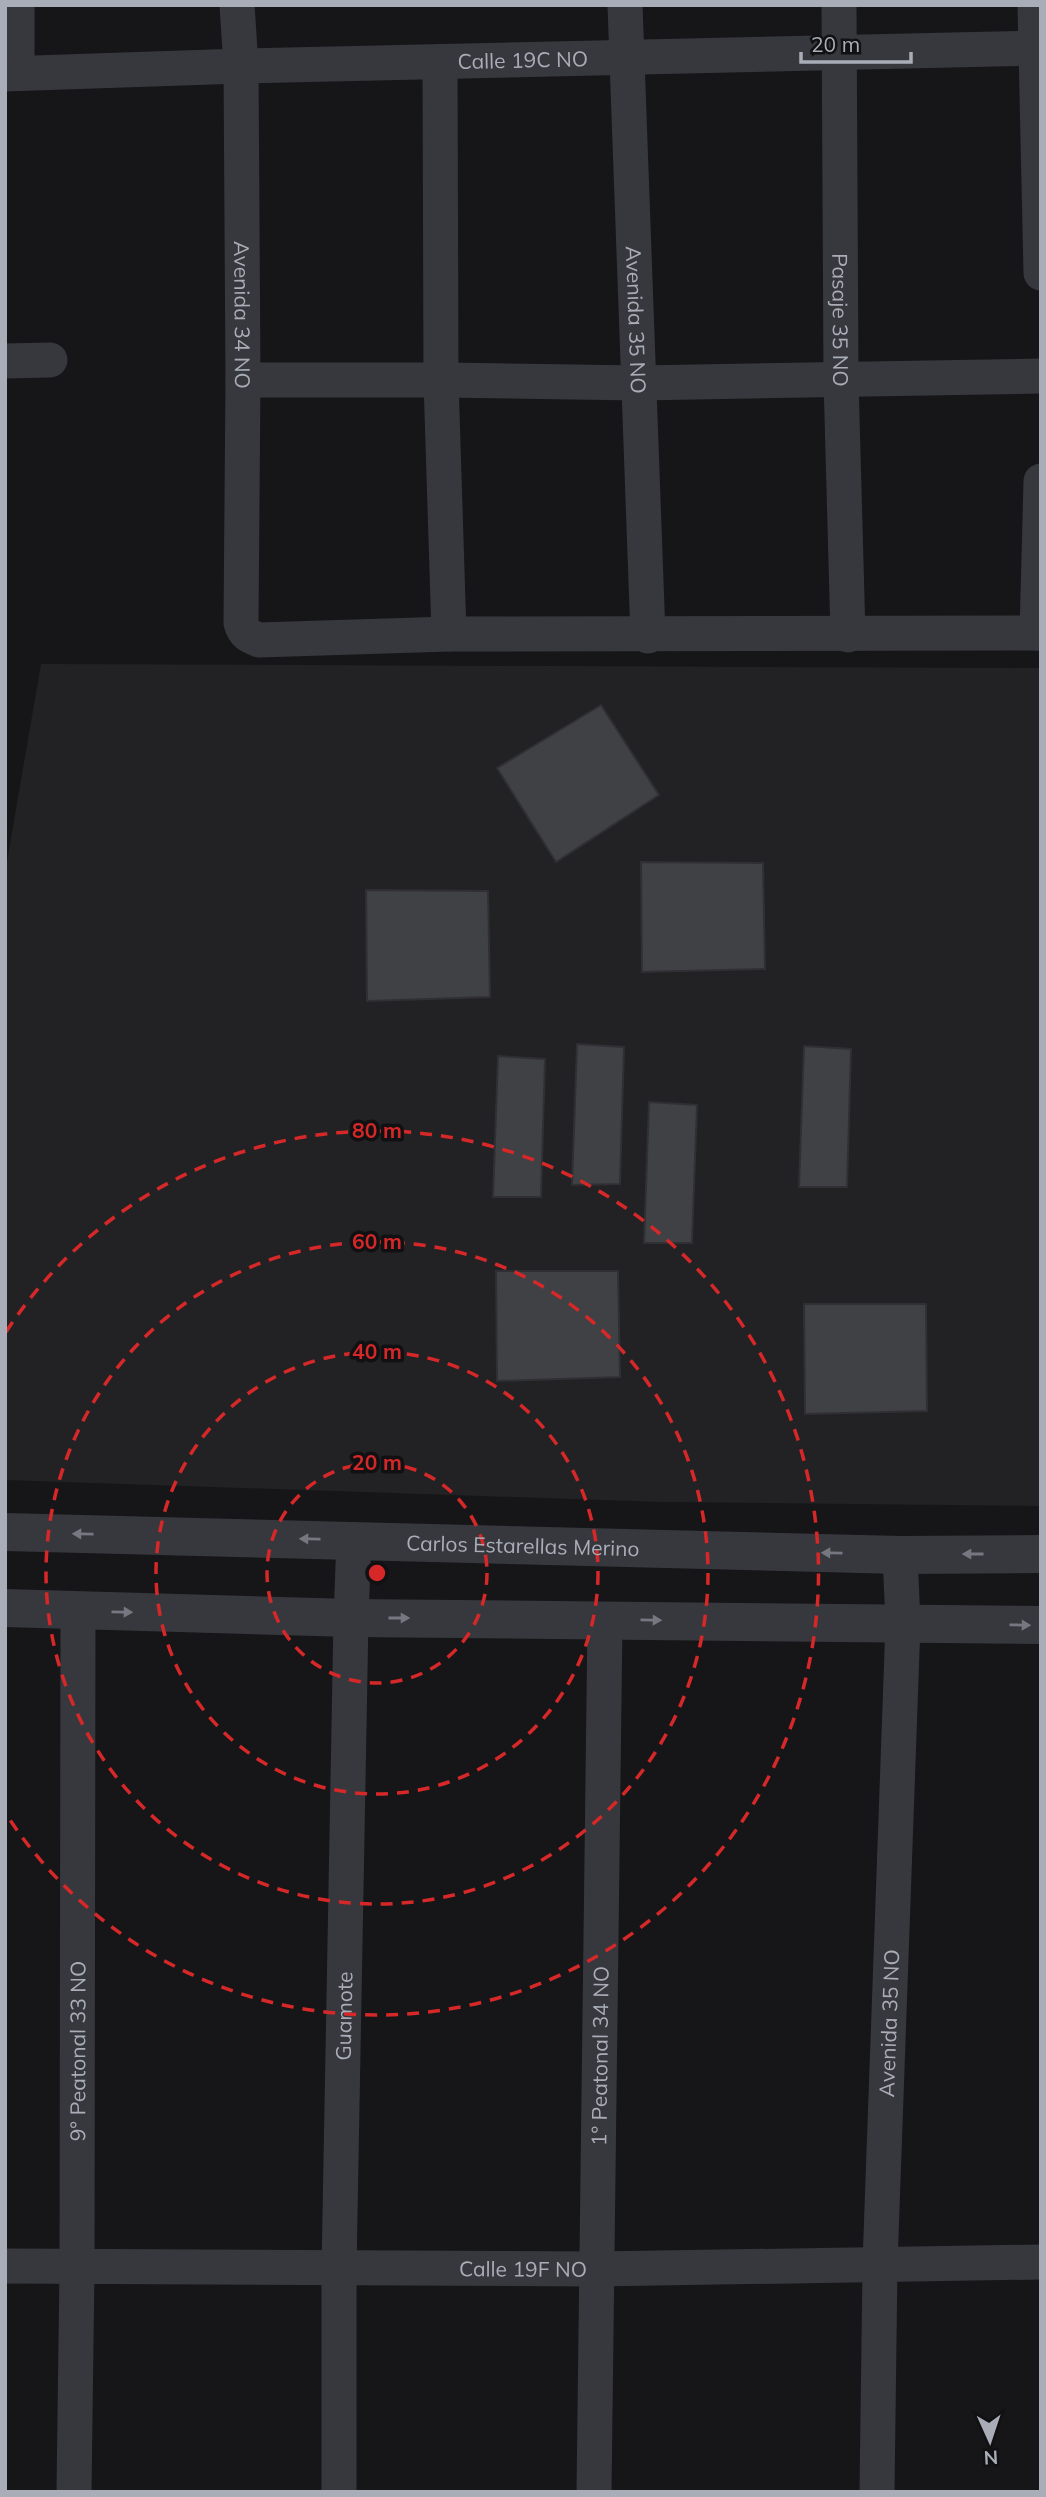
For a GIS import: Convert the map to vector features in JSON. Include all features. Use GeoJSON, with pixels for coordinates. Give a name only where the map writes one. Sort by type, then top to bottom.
{"type":"FeatureCollection","features":[{"type":"Feature","properties":{"kind":"street"},"geometry":{"type":"LineString","coordinates":[[11,74],[16,5]]}},
{"type":"Feature","properties":{"kind":"street","name":"Avenida 34 NO"},"geometry":{"type":"LineString","coordinates":[[237,5],[241,66],[243,380],[240,623],[243,631],[259,640],[449,634]]}},
{"type":"Feature","properties":{"kind":"street","name":"Avenida 35 NO"},"geometry":{"type":"LineString","coordinates":[[625,5],[648,635]]}},
{"type":"Feature","properties":{"kind":"street","name":"Pasaje 35 NO"},"geometry":{"type":"LineString","coordinates":[[839,5],[841,379],[848,635]]}},
{"type":"Feature","properties":{"kind":"street"},"geometry":{"type":"LineString","coordinates":[[1035,5],[1041,273]]}},
{"type":"Feature","properties":{"kind":"street","name":"Calle 19C NO"},"geometry":{"type":"LineString","coordinates":[[11,74],[241,66],[1038,48]]}},
{"type":"Feature","properties":{"kind":"street"},"geometry":{"type":"LineString","coordinates":[[440,62],[441,380],[449,634],[1039,633],[1041,481]]}},
{"type":"Feature","properties":{"kind":"street"},"geometry":{"type":"LineString","coordinates":[[5,361],[50,360]]}},
{"type":"Feature","properties":{"kind":"street"},"geometry":{"type":"LineString","coordinates":[[243,380],[640,383],[1041,376]]}},
{"type":"Feature","properties":{"kind":"street","name":"Carlos Estarellas Merino"},"geometry":{"type":"LineString","coordinates":[[5,1532],[900,1555],[1041,1554]]}},
{"type":"Feature","properties":{"kind":"street","name":"Guamote"},"geometry":{"type":"LineString","coordinates":[[339,2492],[339,2269],[354,1540]]}},
{"type":"Feature","properties":{"kind":"street","name":"Avenida 35 NO"},"geometry":{"type":"LineString","coordinates":[[877,2492],[880,2264],[903,1623],[900,1555]]}},
{"type":"Feature","properties":{"kind":"street"},"geometry":{"type":"LineString","coordinates":[[5,1608],[351,1618],[1041,1625]]}},
{"type":"Feature","properties":{"kind":"street","name":"9° Peatonal 33 NO"},"geometry":{"type":"LineString","coordinates":[[74,2492],[78,1611]]}},
{"type":"Feature","properties":{"kind":"street","name":"1° Peatonal 34 NO"},"geometry":{"type":"LineString","coordinates":[[594,2492],[606,1620]]}},
{"type":"Feature","properties":{"kind":"street","name":"Calle 19F NO"},"geometry":{"type":"LineString","coordinates":[[5,2266],[596,2269],[1041,2262]]}},
{"type":"Feature","properties":{"kind":"shaded area"},"geometry":{"type":"Polygon","coordinates":[[[41,664],[1041,668],[1041,1506],[661,1502],[5,1480],[5,873],[41,664]]]}},
{"type":"Feature","properties":{"kind":"building"},"geometry":{"type":"Polygon","coordinates":[[[601,705],[659,795],[556,862],[497,768],[601,705]]]}},
{"type":"Feature","properties":{"kind":"building"},"geometry":{"type":"Polygon","coordinates":[[[641,862],[763,863],[765,969],[642,972],[641,862]]]}},
{"type":"Feature","properties":{"kind":"building"},"geometry":{"type":"Polygon","coordinates":[[[366,890],[488,891],[490,997],[367,1001],[366,890]]]}},
{"type":"Feature","properties":{"kind":"building"},"geometry":{"type":"Polygon","coordinates":[[[577,1044],[624,1047],[620,1184],[572,1185],[577,1044]]]}},
{"type":"Feature","properties":{"kind":"building"},"geometry":{"type":"Polygon","coordinates":[[[804,1046],[851,1049],[847,1187],[799,1187],[804,1046]]]}},
{"type":"Feature","properties":{"kind":"building"},"geometry":{"type":"Polygon","coordinates":[[[498,1056],[545,1059],[541,1197],[493,1197],[498,1056]]]}},
{"type":"Feature","properties":{"kind":"building"},"geometry":{"type":"Polygon","coordinates":[[[649,1102],[697,1105],[692,1243],[644,1243],[649,1102]]]}},
{"type":"Feature","properties":{"kind":"building"},"geometry":{"type":"Polygon","coordinates":[[[496,1271],[618,1271],[620,1377],[497,1381],[496,1271]]]}},
{"type":"Feature","properties":{"kind":"building"},"geometry":{"type":"Polygon","coordinates":[[[804,1304],[926,1304],[927,1411],[805,1414],[804,1304]]]}}]}
